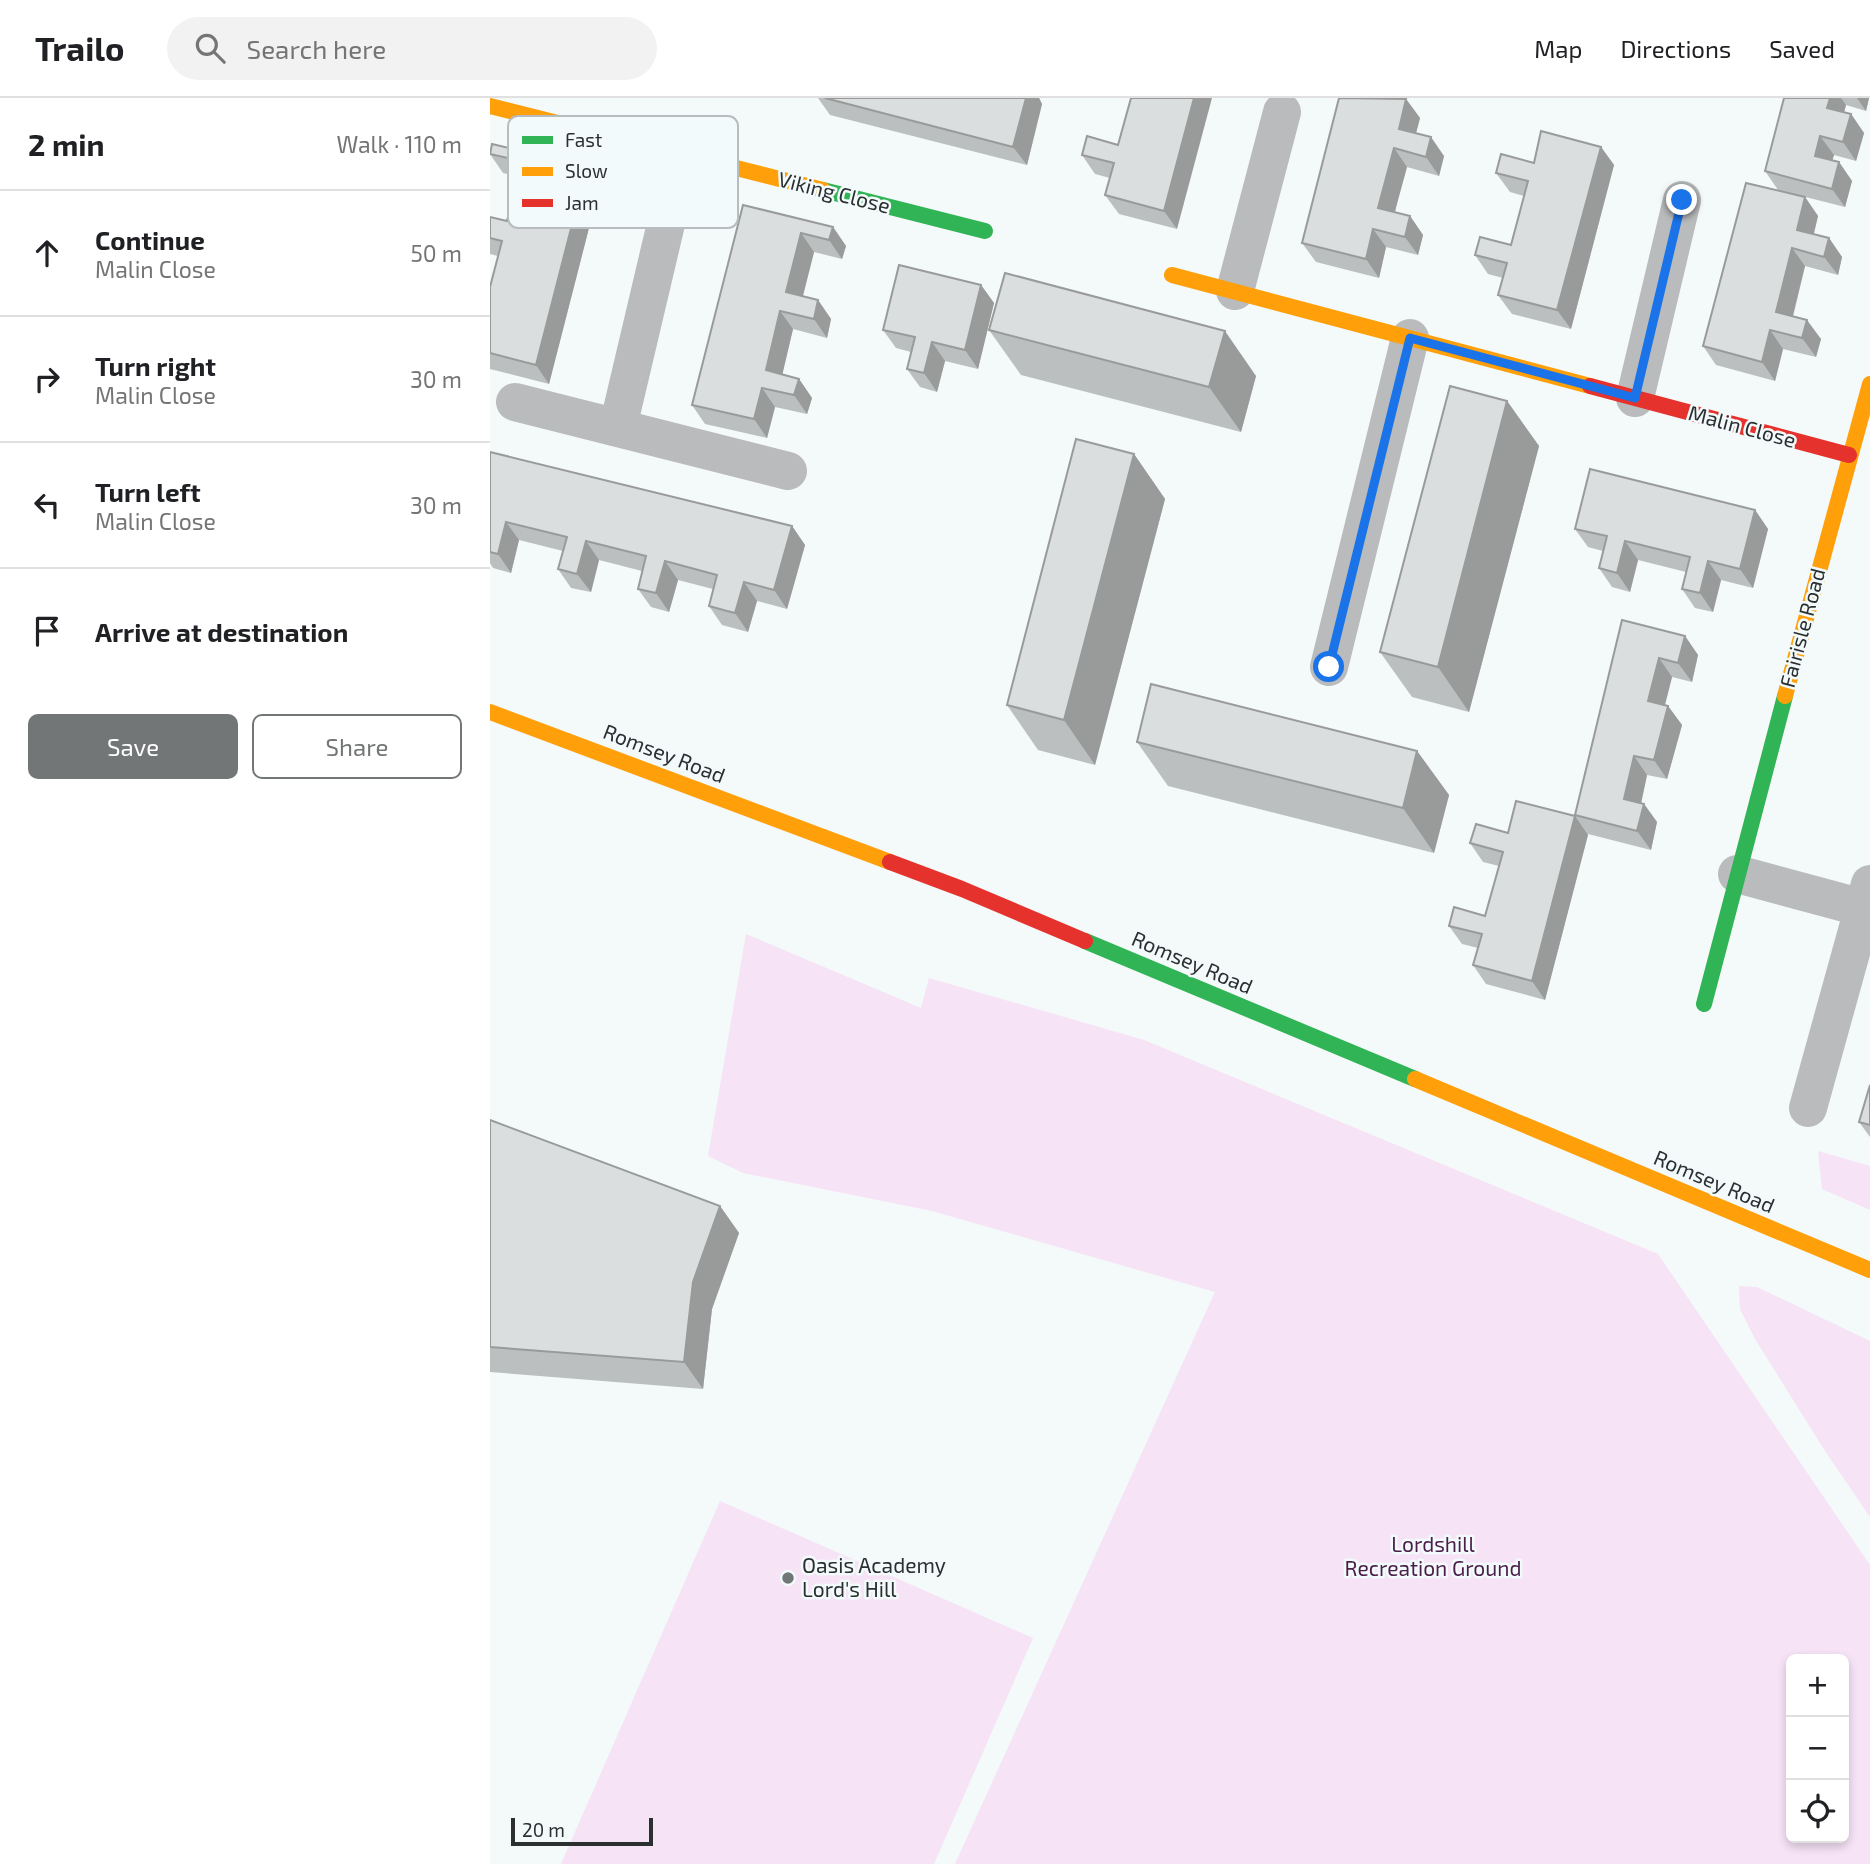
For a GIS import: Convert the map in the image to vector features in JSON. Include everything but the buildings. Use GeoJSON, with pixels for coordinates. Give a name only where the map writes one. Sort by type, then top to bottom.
{"type":"FeatureCollection","features":[{"type":"Feature","properties":{"kind":"street","name":"Viking Close"},"geometry":{"type":"LineString","coordinates":[[492,98],[490,106],[528,116]]}},
{"type":"Feature","properties":{"kind":"street"},"geometry":{"type":"LineString","coordinates":[[1236,290],[1282,112]]}},
{"type":"Feature","properties":{"kind":"street","name":"Viking Close"},"geometry":{"type":"LineString","coordinates":[[738,170],[985,231]]}},
{"type":"Feature","properties":{"kind":"street"},"geometry":{"type":"LineString","coordinates":[[1635,398],[1682,200]]}},
{"type":"Feature","properties":{"kind":"street"},"geometry":{"type":"LineString","coordinates":[[618,427],[665,228]]}},
{"type":"Feature","properties":{"kind":"street","name":"Malin Close"},"geometry":{"type":"LineString","coordinates":[[1172,275],[1849,455]]}},
{"type":"Feature","properties":{"kind":"street"},"geometry":{"type":"LineString","coordinates":[[1329,667],[1410,338]]}},
{"type":"Feature","properties":{"kind":"street","name":"Fairisle Road"},"geometry":{"type":"LineString","coordinates":[[1704,1004],[1870,384]]}},
{"type":"Feature","properties":{"kind":"street"},"geometry":{"type":"LineString","coordinates":[[514,402],[788,471]]}},
{"type":"Feature","properties":{"kind":"street","name":"Romsey Road"},"geometry":{"type":"LineString","coordinates":[[490,712],[962,889],[1870,1270]]}},
{"type":"Feature","properties":{"kind":"street"},"geometry":{"type":"LineString","coordinates":[[1737,874],[1867,896],[1808,1108]]}},
{"type":"Feature","properties":{"kind":"green space","name":"Lordshill Recreation Ground"},"geometry":{"type":"Polygon","coordinates":[[[746,934],[921,1008],[929,978],[1144,1040],[1658,1254],[1870,1565],[1870,1864],[955,1864],[1215,1292],[932,1211],[743,1173],[708,1156],[746,934]]]}},
{"type":"Feature","properties":{"kind":"green space"},"geometry":{"type":"Polygon","coordinates":[[[1818,1151],[1870,1166],[1870,1210],[1822,1189],[1818,1151]]]}},
{"type":"Feature","properties":{"kind":"green space"},"geometry":{"type":"Polygon","coordinates":[[[1739,1286],[1757,1287],[1870,1341],[1870,1517],[1755,1339],[1740,1309],[1739,1286]]]}},
{"type":"Feature","properties":{"kind":"green space"},"geometry":{"type":"Polygon","coordinates":[[[720,1501],[1033,1638],[934,1864],[561,1864],[720,1501]]]}},
{"type":"Feature","properties":{"kind":"traffic: fast"},"geometry":{"type":"LineString","coordinates":[[823,190],[985,231]]}},
{"type":"Feature","properties":{"kind":"traffic: fast"},"geometry":{"type":"LineString","coordinates":[[1704,1004],[1785,696]]}},
{"type":"Feature","properties":{"kind":"traffic: fast"},"geometry":{"type":"LineString","coordinates":[[1085,941],[1415,1079]]}},
{"type":"Feature","properties":{"kind":"traffic: slow"},"geometry":{"type":"LineString","coordinates":[[490,106],[530,116]]}},
{"type":"Feature","properties":{"kind":"traffic: slow"},"geometry":{"type":"LineString","coordinates":[[738,169],[823,190]]}},
{"type":"Feature","properties":{"kind":"traffic: slow"},"geometry":{"type":"LineString","coordinates":[[1172,275],[1590,386]]}},
{"type":"Feature","properties":{"kind":"traffic: slow"},"geometry":{"type":"LineString","coordinates":[[1785,696],[1870,384]]}},
{"type":"Feature","properties":{"kind":"traffic: slow"},"geometry":{"type":"LineString","coordinates":[[490,712],[890,862]]}},
{"type":"Feature","properties":{"kind":"traffic: slow"},"geometry":{"type":"LineString","coordinates":[[1415,1079],[1870,1270]]}},
{"type":"Feature","properties":{"kind":"traffic: jam"},"geometry":{"type":"LineString","coordinates":[[1590,386],[1849,455]]}},
{"type":"Feature","properties":{"kind":"traffic: jam"},"geometry":{"type":"LineString","coordinates":[[890,862],[1085,941]]}},
{"type":"Feature","properties":{"kind":"place","name":"Oasis Academy Lord's Hill"},"geometry":{"type":"Point","coordinates":[788,1578]}},
{"type":"Feature","properties":{"kind":"route"},"geometry":{"type":"LineString","coordinates":[[1329,667],[1410,338],[1635,398],[1682,200]]}}]}
